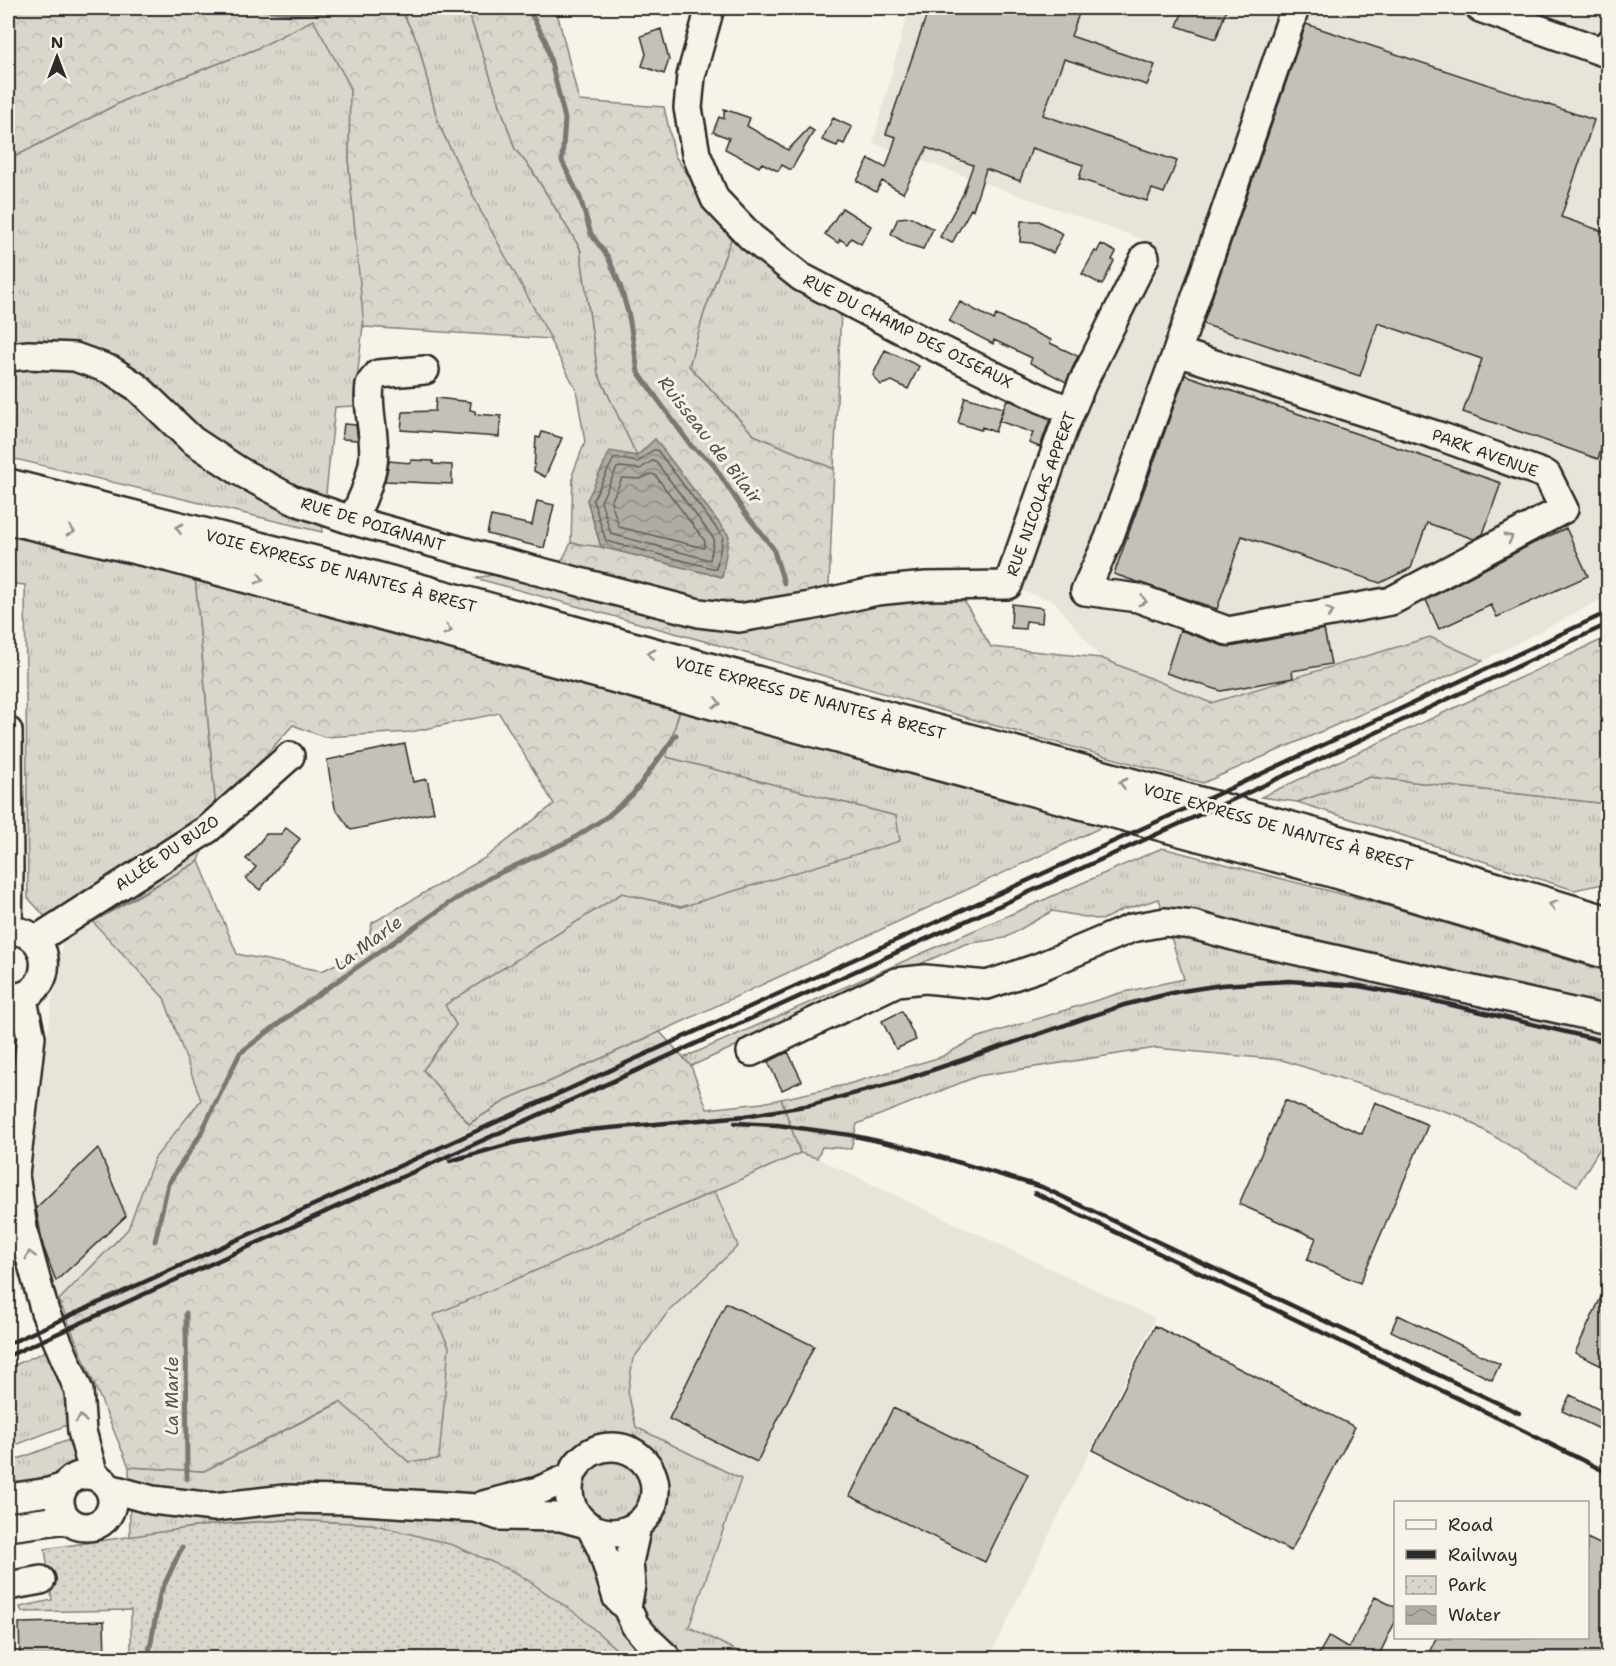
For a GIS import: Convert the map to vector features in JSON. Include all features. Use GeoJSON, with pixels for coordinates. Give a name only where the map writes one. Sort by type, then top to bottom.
{"type":"FeatureCollection","features":[{"type":"Feature","properties":{"kind":"highway","name":"VOIE EXPRESS DE NANTES À BREST"},"geometry":{"type":"LineString","coordinates":[[8,486],[431,594],[1320,837],[1608,923]]}},
{"type":"Feature","properties":{"kind":"highway","name":"VOIE EXPRESS DE NANTES À BREST"},"geometry":{"type":"LineString","coordinates":[[11,518],[170,555],[1313,865],[1608,952]]}},
{"type":"Feature","properties":{"kind":"street","name":"RUE DU CHAMP DES OISEAUX"},"geometry":{"type":"LineString","coordinates":[[710,8],[691,76],[688,108],[696,154],[715,199],[751,237],[801,277],[925,342],[1071,411]]}},
{"type":"Feature","properties":{"kind":"street"},"geometry":{"type":"LineString","coordinates":[[1177,352],[1295,8]]}},
{"type":"Feature","properties":{"kind":"street"},"geometry":{"type":"LineString","coordinates":[[1480,8],[1606,53],[1608,44]]}},
{"type":"Feature","properties":{"kind":"street","name":"RUE NICOLAS APPERT"},"geometry":{"type":"LineString","coordinates":[[739,618],[810,606],[877,591],[926,586],[1008,585],[1082,384],[1145,257]]}},
{"type":"Feature","properties":{"kind":"street","name":"PARK AVENUE"},"geometry":{"type":"LineString","coordinates":[[1177,352],[1442,437],[1547,475],[1564,509],[1390,601],[1228,632],[1138,598],[1085,591],[1109,538],[1177,352]]}},
{"type":"Feature","properties":{"kind":"street","name":"RUE DE POIGNANT"},"geometry":{"type":"LineString","coordinates":[[8,357],[29,354],[75,357],[111,370],[137,387],[192,440],[239,471],[293,500],[351,520],[588,585],[699,613],[739,618]]}},
{"type":"Feature","properties":{"kind":"street"},"geometry":{"type":"LineString","coordinates":[[351,520],[362,501],[373,464],[371,383],[378,374],[425,370]]}},
{"type":"Feature","properties":{"kind":"street"},"geometry":{"type":"LineString","coordinates":[[8,731],[8,930],[24,932],[36,939],[45,954],[44,974],[35,988],[15,997],[31,1037],[11,1187],[45,1312],[79,1391],[82,1431],[101,1482],[113,1503],[107,1518]]}},
{"type":"Feature","properties":{"kind":"street","name":"ALLÉE DU BUZO"},"geometry":{"type":"LineString","coordinates":[[36,939],[208,829],[290,756]]}},
{"type":"Feature","properties":{"kind":"street"},"geometry":{"type":"LineString","coordinates":[[751,1052],[897,982],[925,979],[987,985],[1037,968],[1132,928],[1165,922],[1193,925],[1244,939],[1608,1020]]}},
{"type":"Feature","properties":{"kind":"street"},"geometry":{"type":"LineString","coordinates":[[613,1447],[631,1451],[645,1462],[654,1477],[656,1496],[651,1510],[637,1526],[615,1534],[597,1531],[574,1513],[568,1489],[570,1477],[580,1461],[595,1450],[613,1447]]}},
{"type":"Feature","properties":{"kind":"street"},"geometry":{"type":"LineString","coordinates":[[214,1507],[208,1512],[141,1514],[107,1518],[94,1526],[87,1527],[73,1524],[67,1519],[60,1503],[68,1481],[80,1475],[152,1500],[214,1507],[296,1499],[347,1500],[476,1508],[499,1516],[561,1517],[587,1525],[602,1550],[617,1598],[627,1608],[635,1625],[667,1659]]}},
{"type":"Feature","properties":{"kind":"street"},"geometry":{"type":"LineString","coordinates":[[476,1508],[538,1491],[570,1477]]}},
{"type":"Feature","properties":{"kind":"street"},"geometry":{"type":"LineString","coordinates":[[8,1498],[49,1492],[64,1487]]}},
{"type":"Feature","properties":{"kind":"street"},"geometry":{"type":"LineString","coordinates":[[8,1527],[67,1519]]}},
{"type":"Feature","properties":{"kind":"street"},"geometry":{"type":"LineString","coordinates":[[627,1608],[631,1585],[629,1562],[637,1526]]}},
{"type":"Feature","properties":{"kind":"street"},"geometry":{"type":"LineString","coordinates":[[8,1586],[41,1580]]}},
{"type":"Feature","properties":{"kind":"shaded area"},"geometry":{"type":"Polygon","coordinates":[[[909,8],[1608,8],[1608,596],[1483,661],[1430,637],[1212,703],[1101,658],[1054,601],[1015,589],[1083,399],[1156,254],[1152,243],[873,143],[909,8]]]}},
{"type":"Feature","properties":{"kind":"shaded area"},"geometry":{"type":"Polygon","coordinates":[[[93,922],[164,998],[202,1100],[154,1159],[128,1229],[59,1300],[27,1215],[52,999],[64,937],[93,922]]]}},
{"type":"Feature","properties":{"kind":"shaded area"},"geometry":{"type":"Polygon","coordinates":[[[800,1153],[817,1158],[1155,1318],[989,1658],[751,1658],[689,1627],[741,1479],[635,1427],[628,1392],[633,1359],[668,1312],[738,1246],[715,1191],[800,1153]]]}},
{"type":"Feature","properties":{"kind":"green space"},"geometry":{"type":"Polygon","coordinates":[[[8,8],[400,8],[418,43],[438,123],[481,212],[551,339],[364,327],[349,168],[350,86],[313,20],[256,49],[131,97],[8,160],[8,8]]]}},
{"type":"Feature","properties":{"kind":"green space"},"geometry":{"type":"Polygon","coordinates":[[[400,8],[467,8],[515,149],[532,170],[580,248],[598,373],[637,456],[587,500],[601,547],[571,543],[573,473],[585,442],[576,389],[481,212],[438,123],[418,43],[400,8]]]}},
{"type":"Feature","properties":{"kind":"green space"},"geometry":{"type":"Polygon","coordinates":[[[467,8],[556,8],[579,101],[664,107],[675,156],[731,239],[704,313],[689,366],[754,435],[834,469],[829,586],[949,575],[991,647],[1101,658],[1211,703],[1430,637],[1483,661],[1203,783],[475,578],[560,564],[571,543],[601,547],[722,577],[655,439],[637,456],[598,373],[580,248],[532,170],[515,149],[467,8]]]}},
{"type":"Feature","properties":{"kind":"green space"},"geometry":{"type":"Polygon","coordinates":[[[313,19],[350,86],[349,168],[364,316],[354,406],[335,407],[322,532],[15,459],[8,378],[8,160],[131,97],[256,49],[313,19]]]}},
{"type":"Feature","properties":{"kind":"green space"},"geometry":{"type":"Polygon","coordinates":[[[731,239],[841,310],[834,469],[754,435],[689,366],[704,313],[731,239]]]}},
{"type":"Feature","properties":{"kind":"green space"},"geometry":{"type":"Polygon","coordinates":[[[8,532],[195,576],[216,810],[199,861],[64,937],[28,898],[25,585],[8,583],[8,532]]]}},
{"type":"Feature","properties":{"kind":"green space"},"geometry":{"type":"Polygon","coordinates":[[[195,576],[681,706],[666,757],[896,816],[900,841],[681,907],[622,893],[445,1005],[456,1025],[423,1070],[469,1124],[510,1098],[660,1032],[691,1066],[707,1109],[781,1099],[800,1153],[433,1315],[449,1346],[439,1459],[409,1462],[340,1402],[204,1471],[129,1467],[59,1300],[128,1229],[154,1159],[201,1100],[164,998],[93,922],[199,861],[237,954],[322,971],[366,949],[372,923],[485,858],[554,804],[499,713],[411,732],[324,737],[293,725],[216,810],[195,576]]]}},
{"type":"Feature","properties":{"kind":"green space"},"geometry":{"type":"Polygon","coordinates":[[[1608,637],[1608,804],[1370,777],[1297,802],[1261,797],[1608,637]]]}},
{"type":"Feature","properties":{"kind":"green space"},"geometry":{"type":"Polygon","coordinates":[[[681,706],[1102,827],[660,1032],[510,1098],[469,1124],[423,1070],[456,1025],[444,1005],[622,893],[681,907],[896,816],[666,757],[681,706]]]}},
{"type":"Feature","properties":{"kind":"green space"},"geometry":{"type":"Polygon","coordinates":[[[1370,777],[1608,804],[1608,883],[1574,890],[1297,802],[1370,777]]]}},
{"type":"Feature","properties":{"kind":"green space"},"geometry":{"type":"Polygon","coordinates":[[[1162,848],[1384,905],[1608,972],[1608,1135],[1577,1186],[1460,1116],[1282,1060],[1156,1048],[978,1076],[857,1124],[851,1149],[822,1147],[817,1158],[800,1153],[781,1099],[845,1085],[941,1057],[976,1038],[1120,993],[1184,979],[1159,899],[1122,910],[1102,920],[1052,911],[1005,938],[965,944],[691,1066],[683,1058],[1162,848]]]}},
{"type":"Feature","properties":{"kind":"green space"},"geometry":{"type":"Polygon","coordinates":[[[715,1191],[738,1246],[668,1312],[633,1359],[628,1392],[636,1427],[741,1479],[689,1627],[751,1658],[626,1658],[577,1615],[372,1524],[289,1520],[209,1525],[130,1537],[129,1467],[204,1471],[341,1402],[409,1462],[433,1315],[715,1191]]]}},
{"type":"Feature","properties":{"kind":"green space"},"geometry":{"type":"Polygon","coordinates":[[[53,1348],[75,1422],[8,1448],[8,1368],[53,1348]]]}},
{"type":"Feature","properties":{"kind":"green space"},"geometry":{"type":"Polygon","coordinates":[[[74,1438],[84,1464],[74,1466],[49,1482],[8,1492],[8,1461],[74,1438]]]}},
{"type":"Feature","properties":{"kind":"green space"},"geometry":{"type":"Polygon","coordinates":[[[289,1520],[372,1524],[453,1545],[517,1573],[578,1615],[626,1658],[128,1658],[131,1650],[131,1610],[22,1612],[20,1607],[52,1600],[45,1549],[209,1525],[289,1520]]]}},
{"type":"Feature","properties":{"kind":"water"},"geometry":{"type":"Polygon","coordinates":[[[655,439],[729,536],[722,577],[601,547],[587,500],[610,451],[637,456],[655,439]]]}},
{"type":"Feature","properties":{"kind":"building"},"geometry":{"type":"Polygon","coordinates":[[[929,8],[1081,8],[1071,36],[1155,65],[1147,85],[1064,59],[1043,115],[1177,161],[1164,193],[1152,189],[1147,201],[1079,179],[1083,165],[1032,148],[1020,181],[986,169],[973,210],[971,209],[952,243],[940,237],[963,194],[973,165],[927,148],[903,193],[882,181],[876,192],[857,181],[869,159],[886,168],[896,137],[886,134],[929,8]]]}},
{"type":"Feature","properties":{"kind":"building"},"geometry":{"type":"Polygon","coordinates":[[[1184,8],[1227,8],[1216,39],[1177,26],[1184,8]]]}},
{"type":"Feature","properties":{"kind":"building"},"geometry":{"type":"Polygon","coordinates":[[[1306,24],[1594,120],[1561,217],[1608,233],[1608,427],[1598,459],[1463,412],[1482,359],[1378,323],[1360,376],[1203,324],[1306,24]]]}},
{"type":"Feature","properties":{"kind":"building"},"geometry":{"type":"Polygon","coordinates":[[[661,29],[669,60],[664,74],[642,66],[646,54],[641,36],[661,29]]]}},
{"type":"Feature","properties":{"kind":"building"},"geometry":{"type":"Polygon","coordinates":[[[724,109],[750,118],[747,126],[788,150],[809,128],[814,131],[791,170],[782,165],[778,171],[762,163],[759,167],[725,149],[729,138],[713,132],[719,117],[724,119],[724,109]]]}},
{"type":"Feature","properties":{"kind":"building"},"geometry":{"type":"Polygon","coordinates":[[[833,118],[852,127],[844,144],[839,142],[837,146],[822,140],[833,118]]]}},
{"type":"Feature","properties":{"kind":"building"},"geometry":{"type":"Polygon","coordinates":[[[842,208],[871,226],[861,244],[851,238],[847,244],[840,239],[838,243],[825,234],[842,208]]]}},
{"type":"Feature","properties":{"kind":"building"},"geometry":{"type":"Polygon","coordinates":[[[911,217],[933,229],[923,249],[907,244],[891,234],[898,218],[911,217]]]}},
{"type":"Feature","properties":{"kind":"building"},"geometry":{"type":"Polygon","coordinates":[[[1021,221],[1039,221],[1063,234],[1053,253],[1032,243],[1020,242],[1021,221]]]}},
{"type":"Feature","properties":{"kind":"building"},"geometry":{"type":"Polygon","coordinates":[[[1101,244],[1116,252],[1102,285],[1082,274],[1101,244]]]}},
{"type":"Feature","properties":{"kind":"building"},"geometry":{"type":"Polygon","coordinates":[[[960,302],[994,320],[996,315],[1051,340],[1050,343],[1078,356],[1066,382],[1030,363],[1032,358],[994,340],[993,344],[949,321],[960,302]]]}},
{"type":"Feature","properties":{"kind":"building"},"geometry":{"type":"Polygon","coordinates":[[[885,350],[919,366],[908,389],[892,381],[881,385],[873,375],[885,350]]]}},
{"type":"Feature","properties":{"kind":"building"},"geometry":{"type":"Polygon","coordinates":[[[1185,375],[1501,483],[1483,534],[1474,539],[1427,523],[1411,568],[1380,583],[1242,536],[1217,609],[1114,574],[1185,375]]]}},
{"type":"Feature","properties":{"kind":"building"},"geometry":{"type":"Polygon","coordinates":[[[965,397],[1003,408],[995,432],[958,423],[965,397]]]}},
{"type":"Feature","properties":{"kind":"building"},"geometry":{"type":"Polygon","coordinates":[[[436,398],[471,402],[470,410],[475,411],[475,414],[501,416],[499,437],[401,430],[403,412],[435,411],[436,398]]]}},
{"type":"Feature","properties":{"kind":"building"},"geometry":{"type":"Polygon","coordinates":[[[1007,399],[1050,419],[1040,447],[1029,443],[1033,433],[999,421],[1007,399]]]}},
{"type":"Feature","properties":{"kind":"building"},"geometry":{"type":"Polygon","coordinates":[[[344,424],[356,425],[358,440],[342,439],[344,424]]]}},
{"type":"Feature","properties":{"kind":"building"},"geometry":{"type":"Polygon","coordinates":[[[542,432],[562,438],[545,477],[534,471],[536,437],[540,438],[542,432]]]}},
{"type":"Feature","properties":{"kind":"building"},"geometry":{"type":"Polygon","coordinates":[[[411,460],[452,465],[452,484],[385,481],[389,461],[411,463],[411,460]]]}},
{"type":"Feature","properties":{"kind":"building"},"geometry":{"type":"Polygon","coordinates":[[[537,501],[554,505],[544,548],[487,534],[491,516],[532,525],[537,501]]]}},
{"type":"Feature","properties":{"kind":"building"},"geometry":{"type":"Polygon","coordinates":[[[1566,528],[1588,576],[1497,617],[1491,605],[1439,629],[1426,600],[1566,528]]]}},
{"type":"Feature","properties":{"kind":"building"},"geometry":{"type":"Polygon","coordinates":[[[1012,604],[1043,608],[1042,623],[1026,621],[1025,629],[1011,628],[1012,604]]]}},
{"type":"Feature","properties":{"kind":"building"},"geometry":{"type":"Polygon","coordinates":[[[1324,629],[1331,664],[1292,671],[1293,678],[1221,691],[1166,673],[1180,630],[1230,647],[1324,629]]]}},
{"type":"Feature","properties":{"kind":"building"},"geometry":{"type":"Polygon","coordinates":[[[405,744],[413,782],[427,779],[434,812],[351,830],[335,808],[327,760],[405,744]]]}},
{"type":"Feature","properties":{"kind":"building"},"geometry":{"type":"Polygon","coordinates":[[[286,828],[300,839],[260,890],[246,879],[256,867],[246,859],[266,834],[281,834],[286,828]]]}},
{"type":"Feature","properties":{"kind":"building"},"geometry":{"type":"Polygon","coordinates":[[[902,1011],[916,1040],[896,1049],[882,1021],[902,1011]]]}},
{"type":"Feature","properties":{"kind":"building"},"geometry":{"type":"Polygon","coordinates":[[[788,1052],[802,1081],[782,1090],[768,1062],[788,1052]]]}},
{"type":"Feature","properties":{"kind":"building"},"geometry":{"type":"Polygon","coordinates":[[[1285,1100],[1362,1134],[1375,1102],[1428,1125],[1360,1283],[1307,1260],[1316,1238],[1239,1204],[1285,1100]]]}},
{"type":"Feature","properties":{"kind":"building"},"geometry":{"type":"Polygon","coordinates":[[[98,1148],[126,1216],[56,1281],[43,1246],[36,1208],[98,1148]]]}},
{"type":"Feature","properties":{"kind":"building"},"geometry":{"type":"Polygon","coordinates":[[[1608,1282],[1608,1369],[1575,1353],[1608,1282]]]}},
{"type":"Feature","properties":{"kind":"building"},"geometry":{"type":"Polygon","coordinates":[[[726,1303],[814,1346],[757,1462],[669,1419],[726,1303]]]}},
{"type":"Feature","properties":{"kind":"building"},"geometry":{"type":"Polygon","coordinates":[[[1398,1315],[1500,1364],[1492,1380],[1391,1331],[1398,1315]]]}},
{"type":"Feature","properties":{"kind":"building"},"geometry":{"type":"Polygon","coordinates":[[[1155,1326],[1355,1427],[1291,1551],[1093,1450],[1155,1326]]]}},
{"type":"Feature","properties":{"kind":"building"},"geometry":{"type":"Polygon","coordinates":[[[1570,1395],[1608,1414],[1608,1433],[1562,1411],[1570,1395]]]}},
{"type":"Feature","properties":{"kind":"building"},"geometry":{"type":"Polygon","coordinates":[[[893,1408],[1028,1474],[985,1562],[850,1496],[893,1408]]]}},
{"type":"Feature","properties":{"kind":"building"},"geometry":{"type":"Polygon","coordinates":[[[1589,1539],[1608,1548],[1608,1659],[1426,1659],[1436,1639],[1589,1639],[1589,1539]]]}},
{"type":"Feature","properties":{"kind":"building"},"geometry":{"type":"Polygon","coordinates":[[[1375,1597],[1394,1606],[1394,1624],[1377,1659],[1316,1659],[1329,1636],[1349,1648],[1375,1597]]]}},
{"type":"Feature","properties":{"kind":"building"},"geometry":{"type":"Polygon","coordinates":[[[104,1621],[105,1659],[20,1659],[19,1623],[104,1621]]]}},
{"type":"Feature","properties":{"kind":"waterway","name":"Ruisseau de Bilair"},"geometry":{"type":"LineString","coordinates":[[256,8],[294,14],[375,8]]}},
{"type":"Feature","properties":{"kind":"waterway","name":"Ruisseau de Bilair"},"geometry":{"type":"LineString","coordinates":[[528,8],[546,42],[565,119],[562,161],[580,198],[591,234],[608,257],[620,285],[629,316],[638,372],[692,447],[711,461],[745,513],[773,548],[784,583]]}},
{"type":"Feature","properties":{"kind":"waterway","name":"La Marle"},"geometry":{"type":"LineString","coordinates":[[155,1241],[168,1184],[199,1137],[240,1053],[310,1000],[448,904],[491,877],[571,840],[608,816],[633,794],[676,735]]}},
{"type":"Feature","properties":{"kind":"waterway","name":"La Marle"},"geometry":{"type":"LineString","coordinates":[[186,1313],[187,1479]]}},
{"type":"Feature","properties":{"kind":"waterway","name":"La Marle"},"geometry":{"type":"LineString","coordinates":[[148,1658],[160,1594],[182,1547]]}},
{"type":"Feature","properties":{"kind":"railway"},"geometry":{"type":"LineString","coordinates":[[8,1344],[1231,788],[1608,612]]}},
{"type":"Feature","properties":{"kind":"railway"},"geometry":{"type":"LineString","coordinates":[[8,1356],[1243,795],[1608,624]]}},
{"type":"Feature","properties":{"kind":"railway"},"geometry":{"type":"LineString","coordinates":[[450,1161],[513,1143],[577,1131],[745,1116],[811,1105],[897,1082],[1124,1005],[1176,992],[1221,985],[1289,981],[1359,986],[1422,998],[1608,1042]]}},
{"type":"Feature","properties":{"kind":"railway"},"geometry":{"type":"LineString","coordinates":[[735,1123],[778,1125],[850,1135],[906,1147],[1042,1187],[1519,1413]]}},
{"type":"Feature","properties":{"kind":"railway"},"geometry":{"type":"LineString","coordinates":[[1035,1193],[1608,1473]]}}]}
